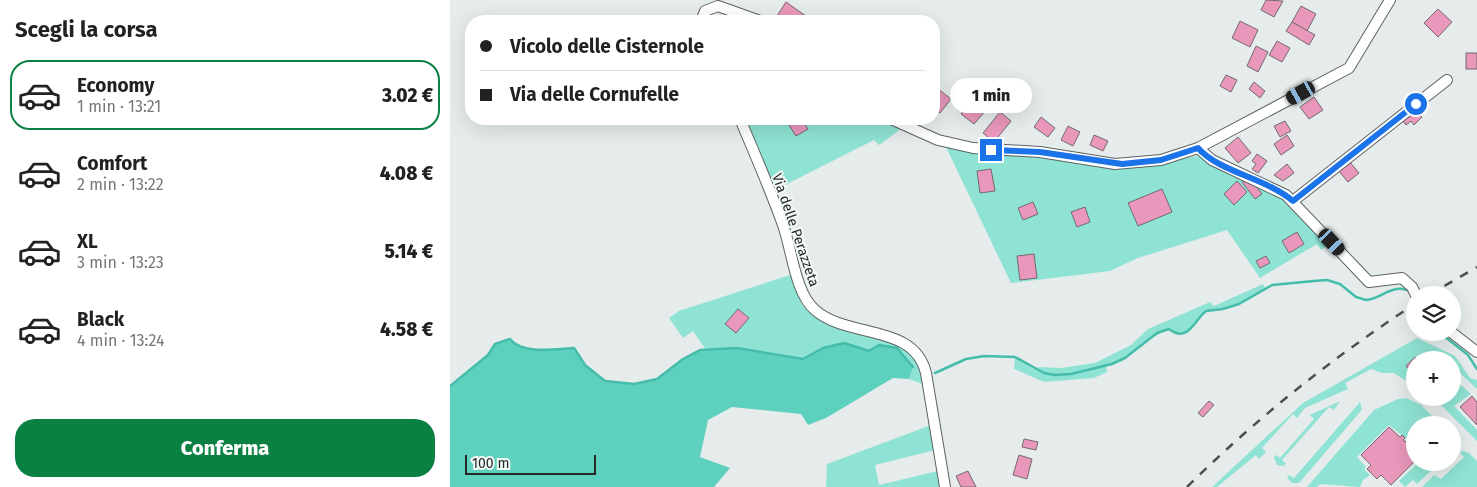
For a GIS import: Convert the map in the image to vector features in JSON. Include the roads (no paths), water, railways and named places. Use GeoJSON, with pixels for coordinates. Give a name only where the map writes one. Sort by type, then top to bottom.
{"type":"FeatureCollection","features":[{"type":"Feature","properties":{"kind":"street"},"geometry":{"type":"LineString","coordinates":[[903,125],[919,133],[960,145],[1056,154],[1115,164],[1156,161],[1198,148],[1349,68],[1390,0]]}},
{"type":"Feature","properties":{"kind":"street"},"geometry":{"type":"LineString","coordinates":[[703,15],[705,11],[718,6],[743,15]]}},
{"type":"Feature","properties":{"kind":"street"},"geometry":{"type":"LineString","coordinates":[[1293,201],[1447,80]]}},
{"type":"Feature","properties":{"kind":"street","name":"Via delle Perazzeta"},"geometry":{"type":"LineString","coordinates":[[742,125],[781,219],[802,290],[809,304],[822,316],[838,324],[900,341],[921,358],[926,373],[945,487]]}},
{"type":"Feature","properties":{"kind":"street"},"geometry":{"type":"LineString","coordinates":[[1198,148],[1212,160],[1270,185],[1293,201],[1369,282],[1402,278],[1411,286]]}},
{"type":"Feature","properties":{"kind":"street"},"geometry":{"type":"LineString","coordinates":[[1461,339],[1477,352]]}},
{"type":"Feature","properties":{"kind":"waterway"},"geometry":{"type":"LineString","coordinates":[[935,373],[966,359],[984,356],[1015,357],[1044,373],[1055,375],[1071,374],[1112,364],[1125,358],[1157,333],[1169,329],[1181,334],[1186,332],[1206,311],[1223,309],[1239,304],[1272,285],[1327,280],[1340,284],[1356,297],[1366,300],[1392,290],[1406,290]]}},
{"type":"Feature","properties":{"kind":"waterway"},"geometry":{"type":"LineString","coordinates":[[450,386],[488,355],[495,344],[510,339],[516,344],[531,349],[574,348],[585,365],[605,381],[634,384],[657,379],[683,359],[700,350],[737,348],[803,359],[823,348],[844,343],[869,351],[879,345],[897,348],[913,367]]}},
{"type":"Feature","properties":{"kind":"waterway"},"geometry":{"type":"LineString","coordinates":[[1450,341],[1468,355],[1477,369]]}},
{"type":"Feature","properties":{"kind":"railway"},"geometry":{"type":"LineString","coordinates":[[1444,286],[1477,267]]}},
{"type":"Feature","properties":{"kind":"railway"},"geometry":{"type":"LineString","coordinates":[[1187,487],[1296,389],[1406,310]]}}]}
